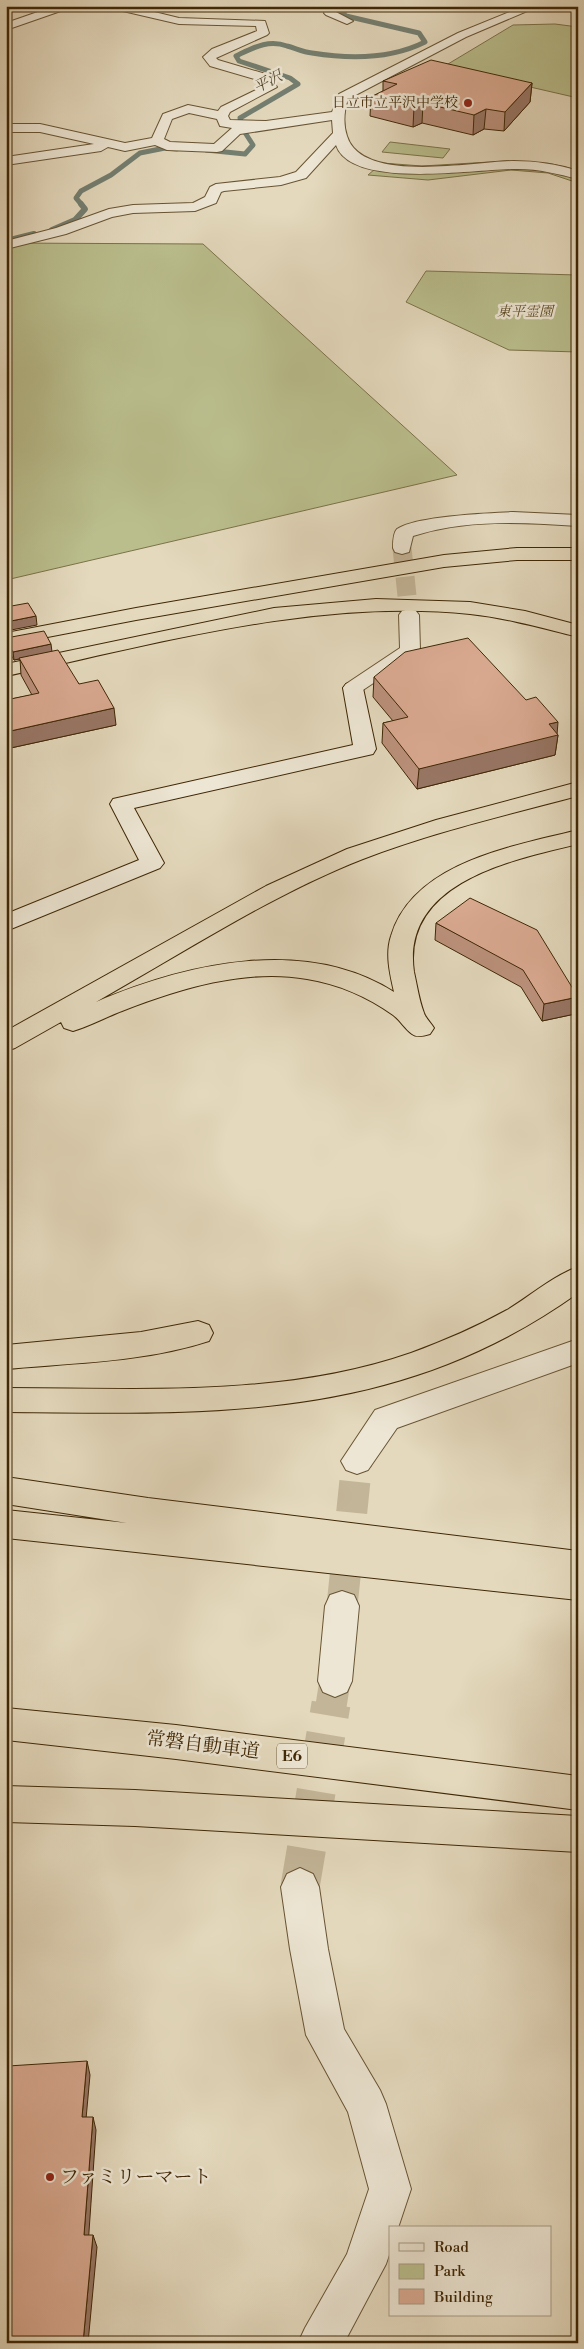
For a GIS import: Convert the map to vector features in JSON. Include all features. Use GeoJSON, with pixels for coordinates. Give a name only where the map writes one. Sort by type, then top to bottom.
{"type":"FeatureCollection","features":[{"type":"Feature","properties":{"kind":"highway"},"geometry":{"type":"LineString","coordinates":[[6,639],[367,573],[481,556],[578,554]]}},
{"type":"Feature","properties":{"kind":"highway"},"geometry":{"type":"LineString","coordinates":[[198,604],[322,593],[413,590],[482,594],[528,601],[578,613]]}},
{"type":"Feature","properties":{"kind":"highway"},"geometry":{"type":"LineString","coordinates":[[6,670],[274,614],[331,608],[424,605],[470,608],[525,617],[578,631]]}},
{"type":"Feature","properties":{"kind":"highway"},"geometry":{"type":"LineString","coordinates":[[6,1042],[274,891],[355,854],[444,825],[578,789]]}},
{"type":"Feature","properties":{"kind":"highway"},"geometry":{"type":"LineString","coordinates":[[6,1052],[105,1007],[164,986],[229,970],[281,969],[343,977],[374,992],[416,1021],[400,967],[403,934],[416,907],[441,886],[476,866],[514,853],[578,837]]}},
{"type":"Feature","properties":{"kind":"highway"},"geometry":{"type":"LineString","coordinates":[[6,1400],[178,1400],[308,1390],[350,1382],[388,1372],[480,1338],[525,1313],[578,1278]]}},
{"type":"Feature","properties":{"kind":"highway"},"geometry":{"type":"LineString","coordinates":[[6,1357],[141,1344],[198,1333]]}},
{"type":"Feature","properties":{"kind":"highway"},"geometry":{"type":"LineString","coordinates":[[6,1490],[128,1509],[482,1551],[578,1565]]}},
{"type":"Feature","properties":{"kind":"highway"},"geometry":{"type":"LineString","coordinates":[[6,1524],[578,1586]]}},
{"type":"Feature","properties":{"kind":"highway","name":"常磐自動車道"},"geometry":{"type":"LineString","coordinates":[[6,1724],[176,1742],[578,1794]]}},
{"type":"Feature","properties":{"kind":"highway"},"geometry":{"type":"LineString","coordinates":[[6,1804],[145,1808],[578,1834]]}},
{"type":"Feature","properties":{"kind":"street"},"geometry":{"type":"LineString","coordinates":[[6,28],[70,6]]}},
{"type":"Feature","properties":{"kind":"street"},"geometry":{"type":"LineString","coordinates":[[114,6],[179,21],[261,22],[271,12]]}},
{"type":"Feature","properties":{"kind":"street"},"geometry":{"type":"LineString","coordinates":[[332,6],[330,13],[347,21]]}},
{"type":"Feature","properties":{"kind":"street"},"geometry":{"type":"LineString","coordinates":[[534,6],[462,35],[343,97],[336,112],[338,115],[338,135],[342,146],[349,156],[373,166],[406,171],[508,165],[541,166],[578,175]]}},
{"type":"Feature","properties":{"kind":"street"},"geometry":{"type":"LineString","coordinates":[[238,125],[225,110],[271,86],[265,78],[214,63],[209,57],[216,52],[263,33],[261,22]]}},
{"type":"Feature","properties":{"kind":"street"},"geometry":{"type":"LineString","coordinates":[[157,141],[167,117],[188,109],[238,125],[268,124],[338,115]]}},
{"type":"Feature","properties":{"kind":"street"},"geometry":{"type":"LineString","coordinates":[[6,161],[157,141],[167,146],[217,148],[238,125]]}},
{"type":"Feature","properties":{"kind":"street"},"geometry":{"type":"LineString","coordinates":[[6,128],[40,128],[125,146]]}},
{"type":"Feature","properties":{"kind":"street"},"geometry":{"type":"LineString","coordinates":[[6,246],[61,231],[109,213],[134,209],[195,207],[211,200],[215,190],[221,186],[281,181],[301,175],[338,135]]}},
{"type":"Feature","properties":{"kind":"street"},"geometry":{"type":"LineString","coordinates":[[402,548],[404,533],[424,525],[455,520],[554,519],[578,521]]}},
{"type":"Feature","properties":{"kind":"street"},"geometry":{"type":"LineString","coordinates":[[6,923],[152,863],[121,804],[365,749],[354,688],[410,650],[409,615]]}},
{"type":"Feature","properties":{"kind":"street"},"geometry":{"type":"LineString","coordinates":[[358,1461],[386,1419],[578,1351]]}},
{"type":"Feature","properties":{"kind":"street"},"geometry":{"type":"LineString","coordinates":[[336,1681],[342,1606]]}},
{"type":"Feature","properties":{"kind":"street"},"geometry":{"type":"LineString","coordinates":[[300,1887],[309,1949],[326,2035],[366,2104],[390,2189],[365,2264],[320,2343]]}},
{"type":"Feature","properties":{"kind":"green space"},"geometry":{"type":"Polygon","coordinates":[[[555,24],[578,27],[578,98],[443,67],[513,25],[555,24]]]}},
{"type":"Feature","properties":{"kind":"green space"},"geometry":{"type":"Polygon","coordinates":[[[390,142],[450,149],[443,158],[382,152],[390,142]]]}},
{"type":"Feature","properties":{"kind":"green space"},"geometry":{"type":"Polygon","coordinates":[[[507,161],[552,164],[578,170],[578,183],[548,173],[511,170],[428,180],[368,175],[382,163],[422,166],[507,161]]]}},
{"type":"Feature","properties":{"kind":"green space"},"geometry":{"type":"Polygon","coordinates":[[[6,243],[203,244],[457,475],[6,580],[6,243]]]}},
{"type":"Feature","properties":{"kind":"green space","name":"東平霊園"},"geometry":{"type":"Polygon","coordinates":[[[426,271],[578,275],[578,352],[509,350],[406,302],[426,271]]]}},
{"type":"Feature","properties":{"kind":"building"},"geometry":{"type":"Polygon","coordinates":[[[431,60],[532,83],[505,112],[486,109],[474,115],[423,103],[414,107],[371,97],[397,84],[383,81],[431,60]]]}},
{"type":"Feature","properties":{"kind":"building"},"geometry":{"type":"Polygon","coordinates":[[[28,603],[36,616],[6,622],[6,607],[28,603]]]}},
{"type":"Feature","properties":{"kind":"building"},"geometry":{"type":"Polygon","coordinates":[[[44,631],[51,644],[13,652],[6,640],[6,638],[44,631]]]}},
{"type":"Feature","properties":{"kind":"building"},"geometry":{"type":"Polygon","coordinates":[[[468,638],[526,700],[536,697],[558,722],[549,724],[558,735],[419,769],[383,723],[408,717],[374,677],[405,652],[468,638]]]}},
{"type":"Feature","properties":{"kind":"building"},"geometry":{"type":"Polygon","coordinates":[[[58,650],[79,684],[98,680],[114,708],[6,732],[6,700],[39,693],[19,658],[58,650]]]}},
{"type":"Feature","properties":{"kind":"building"},"geometry":{"type":"Polygon","coordinates":[[[470,898],[537,930],[578,997],[544,1004],[523,970],[436,923],[470,898]]]}},
{"type":"Feature","properties":{"kind":"building"},"geometry":{"type":"Polygon","coordinates":[[[87,2061],[82,2117],[93,2117],[84,2235],[93,2235],[83,2343],[6,2343],[6,2091],[8,2066],[87,2061]]]}},
{"type":"Feature","properties":{"kind":"waterway","name":"平沢"},"geometry":{"type":"LineString","coordinates":[[206,150],[245,154],[253,145],[244,131],[240,118],[298,84],[290,78],[239,61],[236,56],[248,50],[273,43],[326,55],[355,57],[384,55],[412,48],[425,42],[419,33],[346,16],[341,12],[358,6]]}},
{"type":"Feature","properties":{"kind":"waterway","name":"平沢"},"geometry":{"type":"LineString","coordinates":[[82,205],[76,198],[81,191],[111,175],[140,153],[165,148],[177,149]]}},
{"type":"Feature","properties":{"kind":"waterway","name":"平沢"},"geometry":{"type":"LineString","coordinates":[[52,230],[75,220],[85,209],[81,204]]}},
{"type":"Feature","properties":{"kind":"waterway","name":"平沢"},"geometry":{"type":"LineString","coordinates":[[6,241],[34,234]]}},
{"type":"Feature","properties":{"kind":"tunnel"},"geometry":{"type":"LineString","coordinates":[[402,548],[409,615]]}},
{"type":"Feature","properties":{"kind":"tunnel"},"geometry":{"type":"LineString","coordinates":[[342,1606],[357,1461]]}},
{"type":"Feature","properties":{"kind":"tunnel"},"geometry":{"type":"LineString","coordinates":[[331,1706],[335,1681]]}},
{"type":"Feature","properties":{"kind":"tunnel"},"geometry":{"type":"LineString","coordinates":[[300,1887],[331,1704]]}},
{"type":"Feature","properties":{"kind":"place","name":"日立市立平沢中学校"},"geometry":{"type":"Point","coordinates":[468,103]}},
{"type":"Feature","properties":{"kind":"place","name":"ファミリーマート"},"geometry":{"type":"Point","coordinates":[50,2177]}}]}
